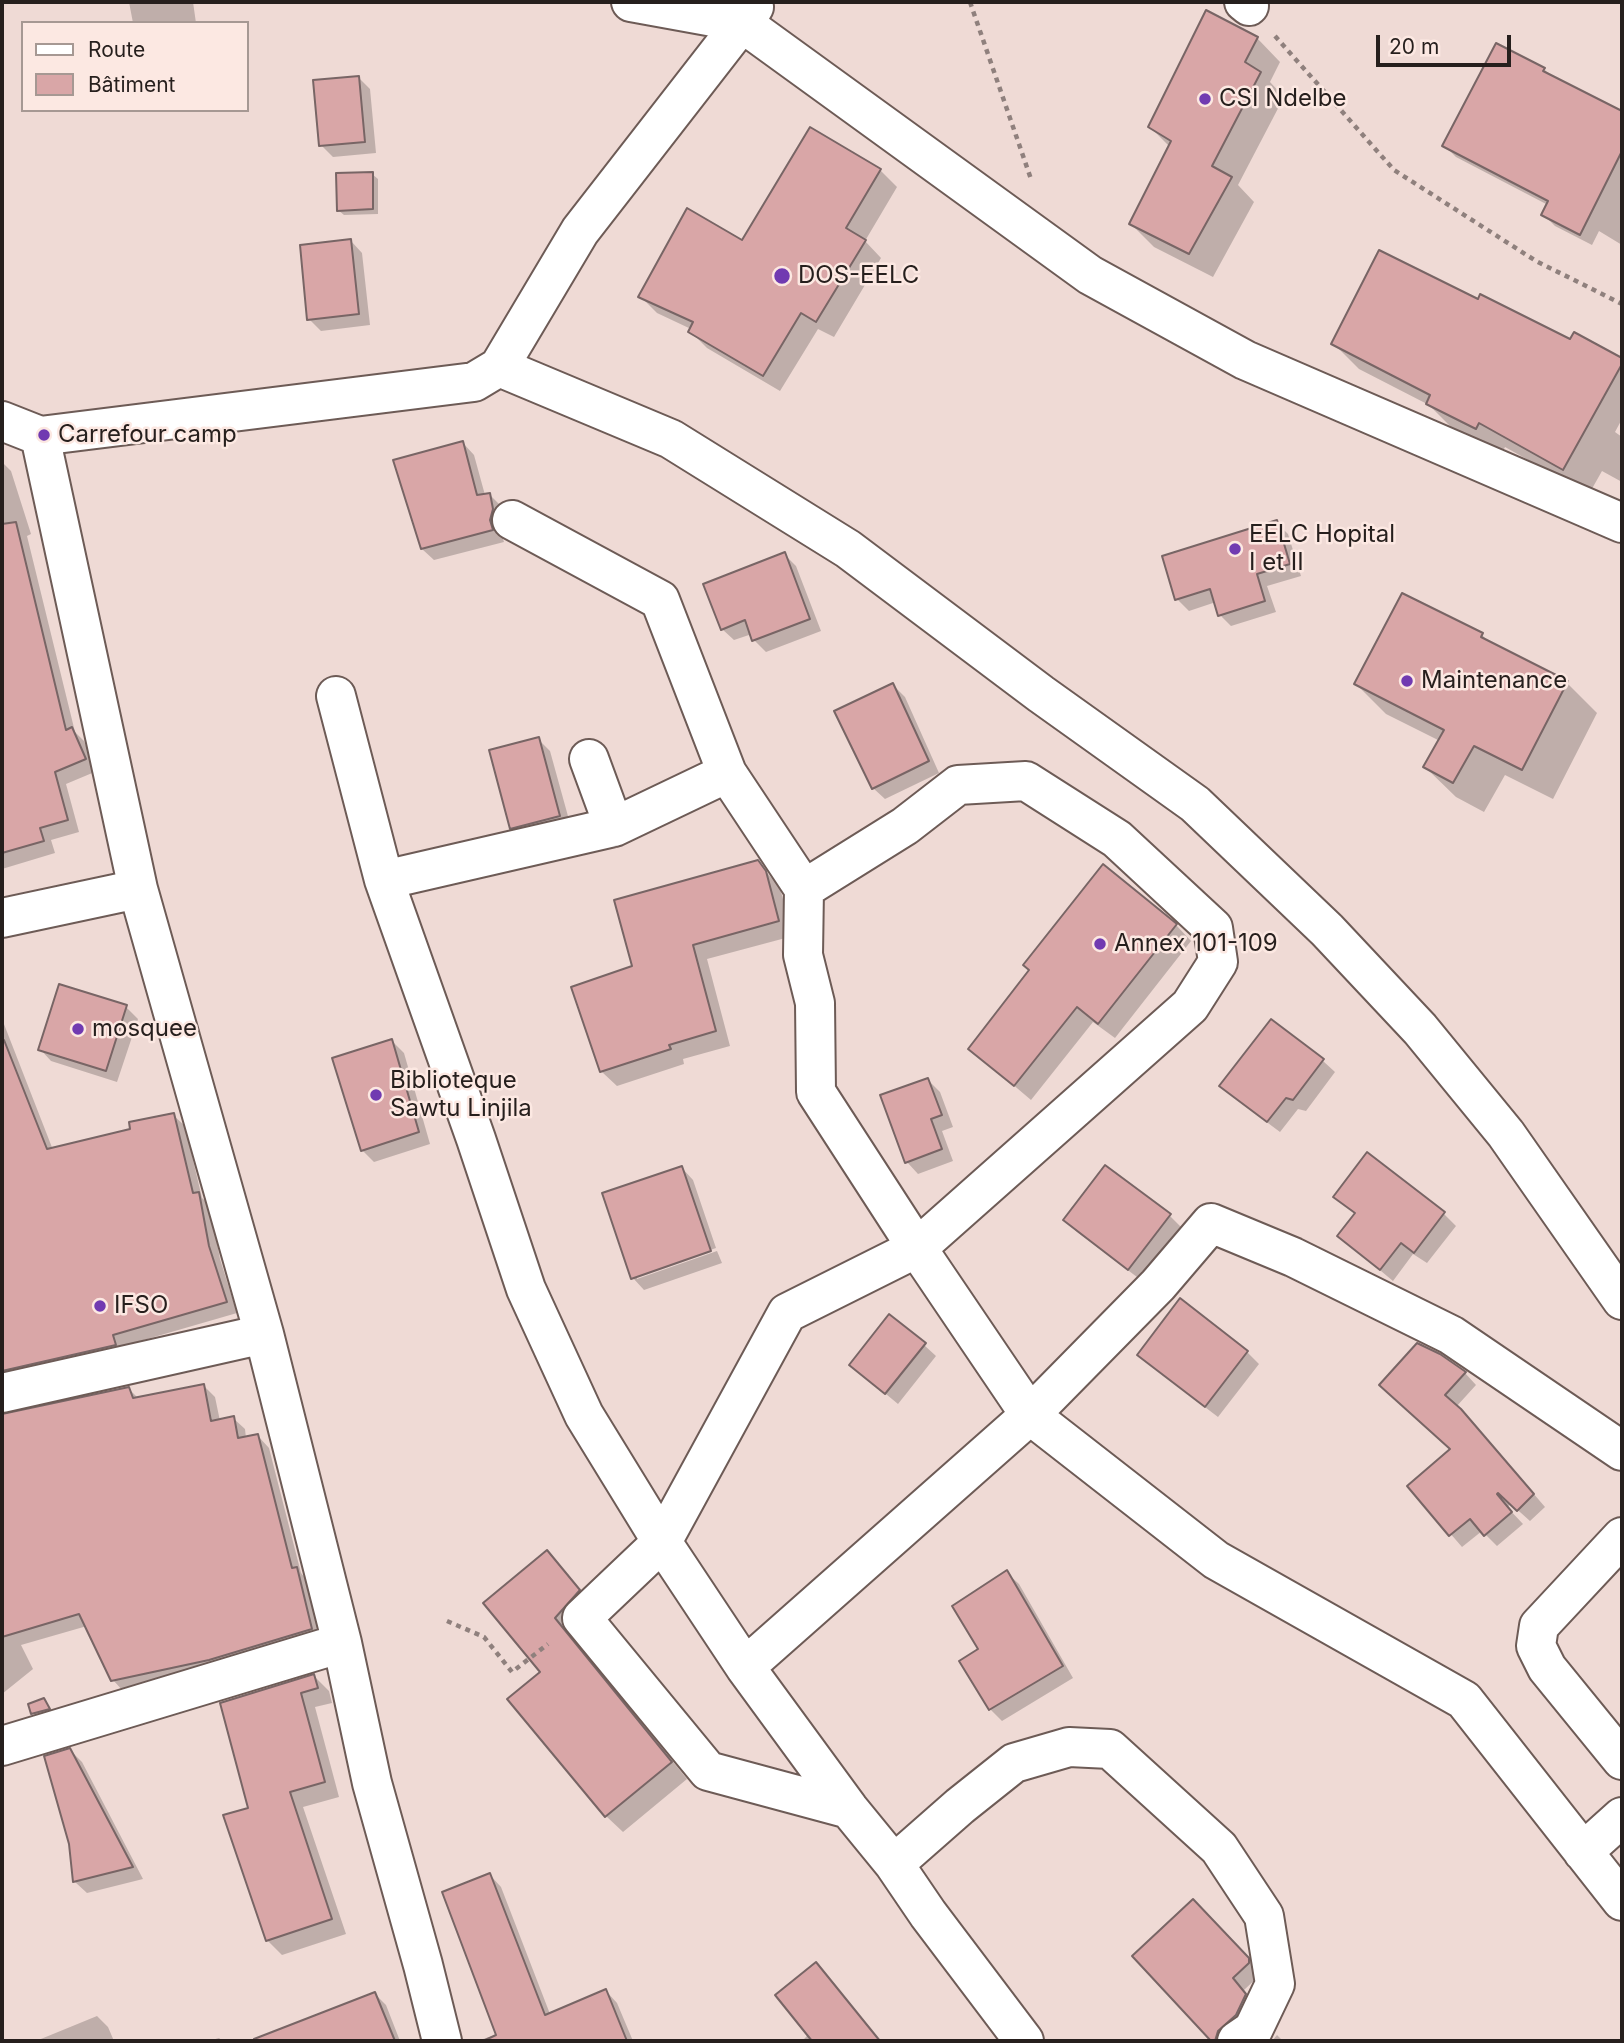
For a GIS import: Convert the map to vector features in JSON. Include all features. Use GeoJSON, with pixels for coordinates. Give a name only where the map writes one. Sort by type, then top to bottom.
{"type":"FeatureCollection","features":[{"type":"Feature","properties":{"kind":"street"},"geometry":{"type":"LineString","coordinates":[[631,2],[749,12],[1090,275],[1245,360],[1622,523]]}},
{"type":"Feature","properties":{"kind":"street"},"geometry":{"type":"LineString","coordinates":[[2,421],[40,436],[474,382],[499,367],[580,230],[749,12]]}},
{"type":"Feature","properties":{"kind":"street"},"geometry":{"type":"LineString","coordinates":[[499,367],[671,439],[848,549],[1041,694],[1195,804],[1327,930],[1420,1029],[1506,1134],[1622,1300]]}},
{"type":"Feature","properties":{"kind":"street"},"geometry":{"type":"LineString","coordinates":[[40,436],[138,889],[264,1335],[342,1643],[372,1783],[424,1965],[442,2041]]}},
{"type":"Feature","properties":{"kind":"street"},"geometry":{"type":"LineString","coordinates":[[512,520],[660,600],[727,774],[804,889],[803,955],[815,1003],[816,1092],[916,1248],[1030,1415],[1216,1560],[1464,1700],[1622,1901]]}},
{"type":"Feature","properties":{"kind":"street"},"geometry":{"type":"LineString","coordinates":[[336,696],[384,880],[526,1289],[584,1415],[662,1542],[745,1667],[1024,2041]]}},
{"type":"Feature","properties":{"kind":"street"},"geometry":{"type":"LineString","coordinates":[[589,759],[614,827]]}},
{"type":"Feature","properties":{"kind":"street"},"geometry":{"type":"LineString","coordinates":[[384,880],[614,827],[727,774]]}},
{"type":"Feature","properties":{"kind":"street"},"geometry":{"type":"LineString","coordinates":[[804,889],[905,826],[958,785],[1026,781],[1117,839],[1213,928],[1218,962],[1190,1006],[916,1248],[787,1313],[662,1542],[582,1618],[708,1771],[849,1809]]}},
{"type":"Feature","properties":{"kind":"street"},"geometry":{"type":"LineString","coordinates":[[2,918],[138,889]]}},
{"type":"Feature","properties":{"kind":"street"},"geometry":{"type":"LineString","coordinates":[[745,1667],[1030,1415],[1158,1285],[1211,1223],[1293,1257],[1451,1335],[1622,1451]]}},
{"type":"Feature","properties":{"kind":"street"},"geometry":{"type":"LineString","coordinates":[[2,1393],[264,1335]]}},
{"type":"Feature","properties":{"kind":"street"},"geometry":{"type":"LineString","coordinates":[[1622,1537],[1539,1626],[1536,1646],[1547,1668],[1622,1760]]}},
{"type":"Feature","properties":{"kind":"street"},"geometry":{"type":"LineString","coordinates":[[2,1746],[342,1643]]}},
{"type":"Feature","properties":{"kind":"street"},"geometry":{"type":"LineString","coordinates":[[894,1864],[1014,1763],[1069,1747],[1110,1749],[1219,1848],[1264,1916],[1275,1984],[1253,2030],[1237,2041]]}},
{"type":"Feature","properties":{"kind":"street"},"geometry":{"type":"LineString","coordinates":[[1583,1852],[1622,1817]]}},
{"type":"Feature","properties":{"kind":"path"},"geometry":{"type":"LineString","coordinates":[[970,2],[1034,187]]}},
{"type":"Feature","properties":{"kind":"path"},"geometry":{"type":"LineString","coordinates":[[1246,4],[1394,170],[1536,261],[1622,304]]}},
{"type":"Feature","properties":{"kind":"path"},"geometry":{"type":"LineString","coordinates":[[447,1621],[484,1637],[512,1672],[582,1618]]}},
{"type":"Feature","properties":{"kind":"building"},"geometry":{"type":"Polygon","coordinates":[[[1206,10],[1258,37],[1245,62],[1261,72],[1212,166],[1232,177],[1189,254],[1129,224],[1171,141],[1148,127],[1206,10]]]}},
{"type":"Feature","properties":{"kind":"building"},"geometry":{"type":"Polygon","coordinates":[[[1496,43],[1545,68],[1543,71],[1622,111],[1622,151],[1580,235],[1541,215],[1548,201],[1442,146],[1496,43]]]}},
{"type":"Feature","properties":{"kind":"building"},"geometry":{"type":"Polygon","coordinates":[[[359,76],[365,142],[319,146],[313,80],[359,76]]]}},
{"type":"Feature","properties":{"kind":"building","name":"DOS-EELC"},"geometry":{"type":"Polygon","coordinates":[[[810,127],[881,169],[846,228],[866,240],[816,322],[801,313],[763,376],[688,332],[693,322],[638,297],[687,208],[742,240],[810,127]]]}},
{"type":"Feature","properties":{"kind":"building"},"geometry":{"type":"Polygon","coordinates":[[[373,172],[373,209],[337,211],[336,173],[373,172]]]}},
{"type":"Feature","properties":{"kind":"building"},"geometry":{"type":"Polygon","coordinates":[[[351,239],[359,314],[307,320],[300,245],[351,239]]]}},
{"type":"Feature","properties":{"kind":"building"},"geometry":{"type":"Polygon","coordinates":[[[1379,250],[1478,299],[1480,294],[1570,339],[1574,332],[1622,358],[1622,364],[1563,470],[1479,423],[1476,429],[1426,404],[1430,395],[1331,344],[1379,250]]]}},
{"type":"Feature","properties":{"kind":"building"},"geometry":{"type":"Polygon","coordinates":[[[463,441],[477,495],[490,493],[493,509],[490,520],[493,530],[421,549],[393,460],[463,441]]]}},
{"type":"Feature","properties":{"kind":"building","name":"EELC Hopital I et II"},"geometry":{"type":"Polygon","coordinates":[[[1277,520],[1290,564],[1257,574],[1265,601],[1218,616],[1210,589],[1175,600],[1162,556],[1277,520]]]}},
{"type":"Feature","properties":{"kind":"building"},"geometry":{"type":"Polygon","coordinates":[[[16,522],[66,730],[72,727],[86,759],[55,772],[68,820],[40,828],[44,841],[2,853],[2,524],[16,522]]]}},
{"type":"Feature","properties":{"kind":"building"},"geometry":{"type":"Polygon","coordinates":[[[785,552],[810,619],[752,641],[745,620],[721,630],[703,584],[785,552]]]}},
{"type":"Feature","properties":{"kind":"building","name":"Maintenance"},"geometry":{"type":"Polygon","coordinates":[[[1402,593],[1483,633],[1481,637],[1568,681],[1522,770],[1474,746],[1453,783],[1423,767],[1444,730],[1354,684],[1402,593]]]}},
{"type":"Feature","properties":{"kind":"building"},"geometry":{"type":"Polygon","coordinates":[[[893,683],[929,761],[872,789],[834,711],[893,683]]]}},
{"type":"Feature","properties":{"kind":"building"},"geometry":{"type":"Polygon","coordinates":[[[539,737],[560,816],[510,829],[489,750],[539,737]]]}},
{"type":"Feature","properties":{"kind":"building"},"geometry":{"type":"Polygon","coordinates":[[[758,860],[766,871],[779,921],[693,945],[716,1031],[669,1045],[671,1049],[600,1072],[571,987],[632,966],[614,900],[758,860]]]}},
{"type":"Feature","properties":{"kind":"building","name":"Annex 101-109"},"geometry":{"type":"Polygon","coordinates":[[[1103,864],[1177,924],[1098,1024],[1077,1007],[1014,1086],[968,1049],[1029,970],[1023,965],[1103,864]]]}},
{"type":"Feature","properties":{"kind":"building"},"geometry":{"type":"Polygon","coordinates":[[[59,984],[127,1005],[106,1071],[38,1050],[59,984]]]}},
{"type":"Feature","properties":{"kind":"building"},"geometry":{"type":"Polygon","coordinates":[[[1271,1019],[1324,1059],[1293,1100],[1286,1098],[1267,1122],[1219,1086],[1271,1019]]]}},
{"type":"Feature","properties":{"kind":"building","name":"Biblioteque Sawtu Linjila"},"geometry":{"type":"Polygon","coordinates":[[[392,1039],[419,1132],[361,1151],[332,1058],[392,1039]]]}},
{"type":"Feature","properties":{"kind":"building"},"geometry":{"type":"Polygon","coordinates":[[[2,1040],[47,1149],[130,1129],[129,1122],[174,1113],[193,1193],[199,1192],[209,1246],[227,1302],[113,1335],[116,1345],[2,1371],[2,1040]]]}},
{"type":"Feature","properties":{"kind":"building"},"geometry":{"type":"Polygon","coordinates":[[[928,1078],[942,1115],[931,1119],[942,1149],[905,1163],[880,1095],[928,1078]]]}},
{"type":"Feature","properties":{"kind":"building"},"geometry":{"type":"Polygon","coordinates":[[[1367,1152],[1445,1212],[1414,1253],[1401,1243],[1380,1270],[1337,1236],[1355,1213],[1333,1197],[1367,1152]]]}},
{"type":"Feature","properties":{"kind":"building"},"geometry":{"type":"Polygon","coordinates":[[[1105,1165],[1171,1214],[1128,1270],[1063,1220],[1105,1165]]]}},
{"type":"Feature","properties":{"kind":"building"},"geometry":{"type":"Polygon","coordinates":[[[682,1166],[711,1251],[631,1279],[602,1193],[682,1166]]]}},
{"type":"Feature","properties":{"kind":"building"},"geometry":{"type":"Polygon","coordinates":[[[1180,1298],[1248,1351],[1205,1407],[1137,1355],[1180,1298]]]}},
{"type":"Feature","properties":{"kind":"building"},"geometry":{"type":"Polygon","coordinates":[[[889,1314],[926,1343],[885,1394],[849,1365],[889,1314]]]}},
{"type":"Feature","properties":{"kind":"building"},"geometry":{"type":"Polygon","coordinates":[[[1417,1343],[1440,1354],[1466,1372],[1445,1395],[1461,1409],[1534,1494],[1517,1511],[1498,1493],[1512,1512],[1484,1536],[1470,1519],[1449,1536],[1407,1486],[1450,1449],[1379,1385],[1417,1343]]]}},
{"type":"Feature","properties":{"kind":"building"},"geometry":{"type":"Polygon","coordinates":[[[204,1384],[211,1421],[234,1416],[238,1438],[258,1434],[292,1568],[297,1567],[312,1629],[209,1660],[111,1681],[79,1614],[2,1637],[2,1414],[129,1387],[133,1398],[204,1384]]]}},
{"type":"Feature","properties":{"kind":"building"},"geometry":{"type":"Polygon","coordinates":[[[547,1550],[580,1590],[555,1618],[672,1762],[605,1817],[507,1699],[540,1672],[483,1603],[547,1550]]]}},
{"type":"Feature","properties":{"kind":"building"},"geometry":{"type":"Polygon","coordinates":[[[1007,1570],[1063,1666],[989,1710],[959,1661],[978,1649],[952,1606],[1007,1570]]]}},
{"type":"Feature","properties":{"kind":"building"},"geometry":{"type":"Polygon","coordinates":[[[314,1674],[318,1688],[301,1693],[325,1782],[290,1792],[332,1919],[266,1941],[223,1815],[248,1808],[220,1703],[314,1674]]]}},
{"type":"Feature","properties":{"kind":"building"},"geometry":{"type":"Polygon","coordinates":[[[44,1698],[50,1709],[31,1714],[28,1704],[44,1698]]]}},
{"type":"Feature","properties":{"kind":"building"},"geometry":{"type":"Polygon","coordinates":[[[70,1748],[133,1867],[73,1882],[69,1844],[44,1756],[70,1748]]]}},
{"type":"Feature","properties":{"kind":"building"},"geometry":{"type":"Polygon","coordinates":[[[490,1873],[545,2015],[606,1989],[627,2041],[483,2041],[496,2035],[442,1892],[490,1873]]]}},
{"type":"Feature","properties":{"kind":"building"},"geometry":{"type":"Polygon","coordinates":[[[1193,1899],[1249,1958],[1249,1963],[1233,1978],[1246,1994],[1236,2015],[1218,2031],[1215,2041],[1211,2041],[1132,1956],[1193,1899]]]}},
{"type":"Feature","properties":{"kind":"building"},"geometry":{"type":"Polygon","coordinates":[[[816,1962],[880,2041],[812,2041],[775,1995],[816,1962]]]}},
{"type":"Feature","properties":{"kind":"building"},"geometry":{"type":"Polygon","coordinates":[[[375,1992],[395,2041],[254,2039],[375,1992]]]}},
{"type":"Feature","properties":{"kind":"place","name":"CSI Ndelbe"},"geometry":{"type":"Point","coordinates":[1205,99]}},
{"type":"Feature","properties":{"kind":"place","name":"DOS-EELC"},"geometry":{"type":"Point","coordinates":[782,276]}},
{"type":"Feature","properties":{"kind":"place","name":"Carrefour camp"},"geometry":{"type":"Point","coordinates":[44,435]}},
{"type":"Feature","properties":{"kind":"place","name":"EELC Hopital I et II"},"geometry":{"type":"Point","coordinates":[1235,549]}},
{"type":"Feature","properties":{"kind":"place","name":"Maintenance"},"geometry":{"type":"Point","coordinates":[1407,681]}},
{"type":"Feature","properties":{"kind":"place","name":"Annex 101-109"},"geometry":{"type":"Point","coordinates":[1100,944]}},
{"type":"Feature","properties":{"kind":"place","name":"mosquee"},"geometry":{"type":"Point","coordinates":[78,1029]}},
{"type":"Feature","properties":{"kind":"place","name":"Biblioteque Sawtu Linjila"},"geometry":{"type":"Point","coordinates":[376,1095]}},
{"type":"Feature","properties":{"kind":"place","name":"IFSO"},"geometry":{"type":"Point","coordinates":[100,1306]}}]}
